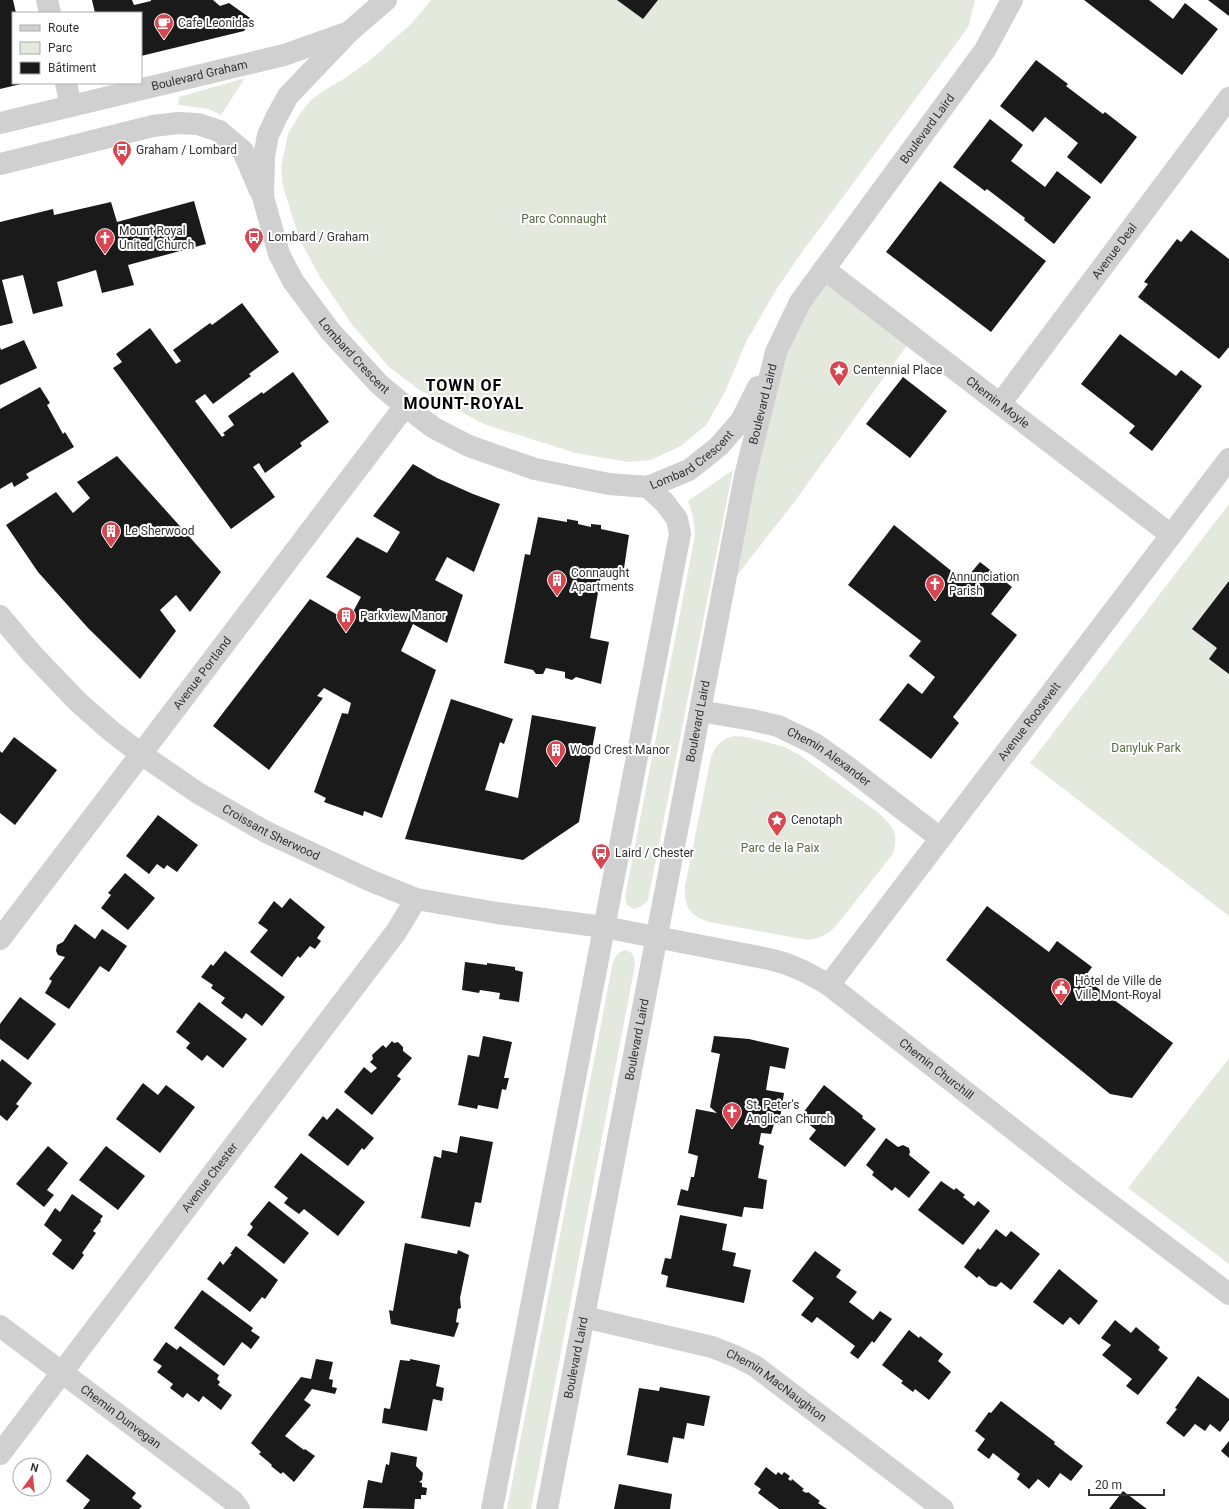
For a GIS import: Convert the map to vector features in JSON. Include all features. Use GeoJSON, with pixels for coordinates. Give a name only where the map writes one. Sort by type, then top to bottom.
{"type":"FeatureCollection","features":[{"type":"Feature","properties":{"kind":"street"},"geometry":{"type":"LineString","coordinates":[[47,0],[50,12]]}},
{"type":"Feature","properties":{"kind":"street","name":"Boulevard Graham"},"geometry":{"type":"LineString","coordinates":[[0,123],[284,55],[349,32],[386,0]]}},
{"type":"Feature","properties":{"kind":"street"},"geometry":{"type":"LineString","coordinates":[[985,50],[999,0]]}},
{"type":"Feature","properties":{"kind":"street","name":"Boulevard Laird"},"geometry":{"type":"LineString","coordinates":[[547,1509],[745,476],[776,352],[800,302],[985,50],[1012,0]]}},
{"type":"Feature","properties":{"kind":"street","name":"Lombard Crescent"},"geometry":{"type":"LineString","coordinates":[[349,32],[288,96],[276,116],[268,135],[264,156],[263,198],[279,254],[293,281],[340,342],[379,384],[404,406],[434,428],[469,446],[534,469],[609,484],[648,487],[689,470],[718,447],[741,421],[776,352]]}},
{"type":"Feature","properties":{"kind":"street"},"geometry":{"type":"LineString","coordinates":[[66,84],[72,106]]}},
{"type":"Feature","properties":{"kind":"street","name":"Avenue Deal"},"geometry":{"type":"LineString","coordinates":[[1000,404],[1229,98]]}},
{"type":"Feature","properties":{"kind":"street"},"geometry":{"type":"LineString","coordinates":[[0,164],[153,126],[178,123],[198,124],[219,130],[243,151],[263,198]]}},
{"type":"Feature","properties":{"kind":"street","name":"Chemin Moyle"},"geometry":{"type":"LineString","coordinates":[[824,269],[1171,535]]}},
{"type":"Feature","properties":{"kind":"street","name":"Avenue Portland"},"geometry":{"type":"LineString","coordinates":[[0,939],[404,406]]}},
{"type":"Feature","properties":{"kind":"street","name":"Avenue Roosevelt"},"geometry":{"type":"LineString","coordinates":[[829,985],[1229,458]]}},
{"type":"Feature","properties":{"kind":"street"},"geometry":{"type":"LineString","coordinates":[[492,1509],[680,534],[677,518],[665,503],[648,487]]}},
{"type":"Feature","properties":{"kind":"street","name":"Croissant Sherwood"},"geometry":{"type":"LineString","coordinates":[[0,616],[33,655],[78,702],[111,732],[198,793],[266,832],[369,880],[416,899],[497,913],[604,928]]}},
{"type":"Feature","properties":{"kind":"street","name":"Chemin Alexander"},"geometry":{"type":"LineString","coordinates":[[700,711],[778,726],[815,744],[845,765],[940,838]]}},
{"type":"Feature","properties":{"kind":"street","name":"Avenue Chester"},"geometry":{"type":"LineString","coordinates":[[0,1454],[396,932],[416,899]]}},
{"type":"Feature","properties":{"kind":"street","name":"Chemin Churchill"},"geometry":{"type":"LineString","coordinates":[[604,928],[788,963],[804,970],[829,985],[1087,1186],[1229,1294]]}},
{"type":"Feature","properties":{"kind":"street","name":"Chemin MacNaughton"},"geometry":{"type":"LineString","coordinates":[[584,1317],[712,1347],[755,1366],[943,1509]]}},
{"type":"Feature","properties":{"kind":"street","name":"Chemin Dunvegan"},"geometry":{"type":"LineString","coordinates":[[0,1326],[233,1501],[239,1509]]}},
{"type":"Feature","properties":{"kind":"green space","name":"Parc Connaught"},"geometry":{"type":"Polygon","coordinates":[[[431,0],[975,0],[969,25],[956,44],[797,259],[776,290],[746,342],[724,394],[706,425],[681,446],[651,460],[628,462],[576,453],[486,425],[418,389],[389,367],[353,326],[320,277],[300,240],[283,187],[281,167],[288,134],[299,115],[310,101],[369,61],[411,24],[431,0]]]}},
{"type":"Feature","properties":{"kind":"green space"},"geometry":{"type":"Polygon","coordinates":[[[245,78],[221,115],[209,109],[178,105],[179,97],[245,78]]]}},
{"type":"Feature","properties":{"kind":"green space"},"geometry":{"type":"Polygon","coordinates":[[[824,269],[913,337],[795,501],[721,596],[776,352],[824,269]]]}},
{"type":"Feature","properties":{"kind":"green space"},"geometry":{"type":"Polygon","coordinates":[[[733,470],[648,900],[642,906],[634,909],[627,905],[625,897],[694,541],[694,521],[688,501],[733,470]]]}},
{"type":"Feature","properties":{"kind":"green space","name":"Danyluk Park"},"geometry":{"type":"Polygon","coordinates":[[[1229,504],[1229,916],[1030,763],[1229,504]]]}},
{"type":"Feature","properties":{"kind":"green space","name":"Parc de la Paix"},"geometry":{"type":"Polygon","coordinates":[[[734,736],[747,737],[785,747],[801,756],[876,811],[886,820],[893,830],[895,835],[895,847],[892,855],[836,926],[823,936],[808,940],[709,922],[692,913],[687,905],[685,886],[711,757],[720,743],[734,736]]]}},
{"type":"Feature","properties":{"kind":"green space"},"geometry":{"type":"Polygon","coordinates":[[[626,950],[631,952],[633,955],[635,965],[531,1509],[507,1509],[613,962],[618,954],[626,950]]]}},
{"type":"Feature","properties":{"kind":"green space"},"geometry":{"type":"Polygon","coordinates":[[[1229,1058],[1229,1264],[1128,1188],[1229,1058]]]}},
{"type":"Feature","properties":{"kind":"building"},"geometry":{"type":"Polygon","coordinates":[[[0,0],[13,0],[16,12],[12,12],[12,84],[21,84],[0,89],[0,0]]]}},
{"type":"Feature","properties":{"kind":"building"},"geometry":{"type":"Polygon","coordinates":[[[92,0],[132,0],[134,5],[151,0],[213,0],[220,6],[229,3],[253,20],[244,31],[142,56],[142,12],[95,12],[92,0]]]}},
{"type":"Feature","properties":{"kind":"building"},"geometry":{"type":"Polygon","coordinates":[[[617,0],[658,0],[643,19],[617,0]]]}},
{"type":"Feature","properties":{"kind":"building"},"geometry":{"type":"Polygon","coordinates":[[[1084,0],[1149,0],[1173,19],[1185,3],[1218,29],[1182,75],[1084,0]]]}},
{"type":"Feature","properties":{"kind":"building"},"geometry":{"type":"Polygon","coordinates":[[[1208,0],[1229,0],[1229,16],[1208,0]]]}},
{"type":"Feature","properties":{"kind":"building"},"geometry":{"type":"Polygon","coordinates":[[[1036,60],[1068,84],[1066,86],[1103,114],[1105,112],[1137,137],[1101,184],[1067,157],[1078,143],[1045,117],[1033,132],[1000,106],[1036,60]]]}},
{"type":"Feature","properties":{"kind":"building"},"geometry":{"type":"Polygon","coordinates":[[[990,119],[1023,145],[1011,161],[1045,187],[1057,171],[1091,197],[1054,244],[1024,220],[1025,218],[987,189],[985,191],[953,167],[990,119]]]}},
{"type":"Feature","properties":{"kind":"building"},"geometry":{"type":"Polygon","coordinates":[[[940,181],[1046,261],[991,332],[886,252],[940,181]]]}},
{"type":"Feature","properties":{"kind":"building","name":"Mount Royal United Church"},"geometry":{"type":"Polygon","coordinates":[[[194,201],[206,244],[128,265],[134,285],[102,293],[96,270],[57,282],[63,306],[33,314],[23,275],[2,280],[13,323],[0,326],[0,222],[53,209],[54,215],[111,202],[117,222],[194,201]]]}},
{"type":"Feature","properties":{"kind":"building"},"geometry":{"type":"Polygon","coordinates":[[[1191,230],[1229,259],[1229,347],[1219,359],[1138,297],[1148,284],[1144,282],[1177,239],[1181,242],[1191,230]]]}},
{"type":"Feature","properties":{"kind":"building"},"geometry":{"type":"Polygon","coordinates":[[[242,303],[279,352],[249,374],[251,376],[213,404],[205,394],[195,401],[222,437],[225,435],[223,433],[234,425],[228,416],[262,392],[263,394],[293,372],[329,422],[300,443],[302,446],[265,473],[259,463],[253,467],[275,497],[231,529],[113,368],[122,362],[116,354],[150,328],[176,364],[181,361],[173,350],[210,323],[212,325],[242,303]]]}},
{"type":"Feature","properties":{"kind":"building"},"geometry":{"type":"Polygon","coordinates":[[[1120,334],[1176,376],[1181,370],[1202,386],[1152,451],[1129,433],[1135,426],[1081,384],[1120,334]]]}},
{"type":"Feature","properties":{"kind":"building"},"geometry":{"type":"Polygon","coordinates":[[[24,340],[37,368],[0,385],[0,347],[1,350],[24,340]]]}},
{"type":"Feature","properties":{"kind":"building"},"geometry":{"type":"Polygon","coordinates":[[[903,377],[947,411],[910,458],[866,424],[903,377]]]}},
{"type":"Feature","properties":{"kind":"building"},"geometry":{"type":"Polygon","coordinates":[[[40,387],[50,403],[47,405],[63,434],[65,432],[74,447],[26,474],[29,478],[14,487],[12,482],[0,489],[0,409],[40,387]]]}},
{"type":"Feature","properties":{"kind":"building","name":"Le Sherwood"},"geometry":{"type":"Polygon","coordinates":[[[117,456],[221,572],[190,612],[176,595],[160,610],[176,631],[140,679],[88,628],[38,572],[6,525],[56,492],[73,513],[90,498],[77,482],[117,456]]]}},
{"type":"Feature","properties":{"kind":"building","name":"Parkview Manor"},"geometry":{"type":"Polygon","coordinates":[[[413,464],[437,478],[500,504],[474,572],[447,557],[435,580],[463,595],[447,643],[413,624],[401,651],[436,670],[382,818],[364,811],[363,816],[324,802],[326,798],[314,792],[342,713],[348,714],[351,703],[324,688],[317,696],[323,698],[269,770],[213,726],[310,599],[348,621],[361,597],[326,577],[357,537],[387,553],[400,532],[373,516],[413,464]]]}},
{"type":"Feature","properties":{"kind":"building","name":"Connaught Apartments"},"geometry":{"type":"Polygon","coordinates":[[[538,517],[567,522],[567,519],[578,521],[578,524],[591,527],[591,524],[601,525],[601,529],[629,535],[623,575],[602,570],[590,638],[609,642],[601,684],[576,677],[572,680],[565,678],[565,672],[546,668],[543,674],[536,674],[533,670],[504,663],[525,554],[530,555],[538,517]]]}},
{"type":"Feature","properties":{"kind":"building","name":"Annunciation Parish"},"geometry":{"type":"Polygon","coordinates":[[[894,525],[964,581],[980,562],[1012,587],[991,614],[1017,635],[953,717],[959,723],[931,759],[879,720],[908,683],[922,694],[935,677],[909,656],[921,641],[848,585],[894,525]]]}},
{"type":"Feature","properties":{"kind":"building"},"geometry":{"type":"Polygon","coordinates":[[[1229,581],[1229,674],[1209,659],[1217,648],[1192,629],[1229,581]]]}},
{"type":"Feature","properties":{"kind":"building","name":"Wood Crest Manor"},"geometry":{"type":"Polygon","coordinates":[[[451,699],[513,719],[504,744],[500,742],[485,790],[518,798],[532,715],[596,727],[579,822],[523,860],[405,839],[451,699]]]}},
{"type":"Feature","properties":{"kind":"building"},"geometry":{"type":"Polygon","coordinates":[[[14,737],[57,770],[15,825],[0,813],[0,751],[2,753],[14,737]]]}},
{"type":"Feature","properties":{"kind":"building"},"geometry":{"type":"Polygon","coordinates":[[[158,815],[198,845],[177,872],[167,865],[164,869],[157,864],[149,874],[126,856],[158,815]]]}},
{"type":"Feature","properties":{"kind":"building"},"geometry":{"type":"Polygon","coordinates":[[[125,873],[155,898],[128,930],[101,908],[111,895],[108,893],[125,873]]]}},
{"type":"Feature","properties":{"kind":"building"},"geometry":{"type":"Polygon","coordinates":[[[290,898],[325,927],[317,938],[321,941],[315,949],[310,946],[300,958],[298,956],[282,977],[250,952],[268,930],[258,923],[274,901],[282,908],[290,898]]]}},
{"type":"Feature","properties":{"kind":"building","name":"Hôtel de Ville de Ville Mont-Royal"},"geometry":{"type":"Polygon","coordinates":[[[987,906],[1049,952],[1057,941],[1092,967],[1084,978],[1173,1043],[1132,1098],[1110,1094],[946,960],[987,906]]]}},
{"type":"Feature","properties":{"kind":"building"},"geometry":{"type":"Polygon","coordinates":[[[75,924],[95,939],[102,929],[127,946],[109,972],[100,966],[69,1009],[45,993],[52,981],[49,979],[65,957],[58,955],[56,951],[57,945],[63,942],[75,924]]]}},
{"type":"Feature","properties":{"kind":"building"},"geometry":{"type":"Polygon","coordinates":[[[225,951],[285,997],[262,1026],[246,1013],[242,1019],[221,1003],[225,998],[211,988],[213,985],[201,977],[211,964],[213,966],[225,951]]]}},
{"type":"Feature","properties":{"kind":"building"},"geometry":{"type":"Polygon","coordinates":[[[465,962],[515,967],[515,970],[523,972],[519,1002],[499,999],[500,993],[480,990],[479,993],[462,990],[465,962]]]}},
{"type":"Feature","properties":{"kind":"building"},"geometry":{"type":"Polygon","coordinates":[[[20,997],[56,1024],[28,1060],[0,1039],[0,1024],[20,997]]]}},
{"type":"Feature","properties":{"kind":"building"},"geometry":{"type":"Polygon","coordinates":[[[199,1002],[247,1039],[223,1068],[207,1055],[202,1061],[186,1048],[190,1043],[176,1032],[199,1002]]]}},
{"type":"Feature","properties":{"kind":"building"},"geometry":{"type":"Polygon","coordinates":[[[483,1036],[512,1042],[504,1078],[509,1078],[506,1090],[502,1089],[498,1109],[478,1105],[477,1109],[458,1105],[468,1055],[479,1057],[483,1036]]]}},
{"type":"Feature","properties":{"kind":"building","name":"St. Peter's Anglican Church"},"geometry":{"type":"Polygon","coordinates":[[[714,1036],[749,1039],[789,1048],[785,1069],[770,1066],[766,1090],[784,1093],[779,1125],[774,1124],[771,1134],[761,1133],[759,1144],[764,1146],[758,1178],[767,1180],[763,1209],[744,1207],[742,1217],[677,1205],[681,1189],[688,1191],[691,1177],[694,1177],[698,1156],[688,1153],[696,1109],[717,1113],[710,1107],[720,1054],[711,1052],[714,1036]]]}},
{"type":"Feature","properties":{"kind":"building"},"geometry":{"type":"Polygon","coordinates":[[[392,1041],[394,1043],[398,1042],[403,1047],[403,1051],[412,1058],[397,1076],[401,1079],[372,1115],[344,1092],[364,1067],[371,1073],[377,1068],[370,1062],[373,1059],[372,1055],[383,1045],[386,1048],[392,1041]]]}},
{"type":"Feature","properties":{"kind":"building"},"geometry":{"type":"Polygon","coordinates":[[[2,1059],[32,1083],[16,1104],[19,1106],[7,1121],[0,1115],[0,1062],[2,1059]]]}},
{"type":"Feature","properties":{"kind":"building"},"geometry":{"type":"Polygon","coordinates":[[[143,1083],[158,1095],[166,1085],[195,1107],[160,1153],[116,1119],[143,1083]]]}},
{"type":"Feature","properties":{"kind":"building"},"geometry":{"type":"Polygon","coordinates":[[[824,1085],[863,1116],[862,1118],[876,1129],[845,1167],[809,1139],[816,1130],[800,1117],[824,1085]]]}},
{"type":"Feature","properties":{"kind":"building"},"geometry":{"type":"Polygon","coordinates":[[[337,1108],[374,1138],[364,1150],[362,1148],[348,1166],[308,1135],[323,1116],[327,1120],[337,1108]]]}},
{"type":"Feature","properties":{"kind":"building"},"geometry":{"type":"Polygon","coordinates":[[[460,1136],[493,1142],[481,1203],[475,1202],[470,1227],[421,1218],[434,1156],[441,1158],[442,1150],[457,1153],[460,1136]]]}},
{"type":"Feature","properties":{"kind":"building"},"geometry":{"type":"Polygon","coordinates":[[[886,1138],[898,1147],[903,1145],[909,1148],[909,1155],[930,1172],[909,1198],[895,1187],[892,1191],[872,1175],[874,1172],[866,1165],[886,1138]]]}},
{"type":"Feature","properties":{"kind":"building"},"geometry":{"type":"Polygon","coordinates":[[[48,1146],[68,1163],[47,1190],[54,1195],[44,1207],[16,1184],[48,1146]]]}},
{"type":"Feature","properties":{"kind":"building"},"geometry":{"type":"Polygon","coordinates":[[[106,1146],[145,1176],[118,1210],[79,1180],[106,1146]]]}},
{"type":"Feature","properties":{"kind":"building"},"geometry":{"type":"Polygon","coordinates":[[[301,1153],[365,1202],[338,1236],[304,1209],[299,1214],[284,1203],[288,1198],[274,1187],[301,1153]]]}},
{"type":"Feature","properties":{"kind":"building"},"geometry":{"type":"Polygon","coordinates":[[[941,1181],[954,1190],[956,1188],[965,1195],[963,1197],[974,1206],[978,1201],[990,1211],[963,1245],[918,1210],[941,1181]]]}},
{"type":"Feature","properties":{"kind":"building"},"geometry":{"type":"Polygon","coordinates":[[[72,1194],[103,1216],[93,1231],[96,1233],[82,1253],[84,1255],[73,1270],[52,1254],[62,1240],[44,1225],[55,1208],[60,1212],[72,1194]]]}},
{"type":"Feature","properties":{"kind":"building"},"geometry":{"type":"Polygon","coordinates":[[[269,1201],[309,1233],[284,1264],[247,1235],[253,1227],[250,1224],[269,1201]]]}},
{"type":"Feature","properties":{"kind":"building"},"geometry":{"type":"Polygon","coordinates":[[[680,1215],[727,1224],[722,1250],[736,1253],[733,1266],[751,1270],[744,1303],[666,1287],[668,1276],[661,1274],[665,1258],[671,1259],[680,1215]]]}},
{"type":"Feature","properties":{"kind":"building"},"geometry":{"type":"Polygon","coordinates":[[[996,1229],[1006,1237],[1011,1231],[1040,1254],[1011,1290],[1001,1282],[996,1287],[989,1285],[979,1276],[977,1278],[964,1267],[978,1248],[980,1250],[996,1229]]]}},
{"type":"Feature","properties":{"kind":"building"},"geometry":{"type":"Polygon","coordinates":[[[405,1243],[457,1254],[458,1250],[469,1255],[460,1298],[461,1308],[458,1309],[456,1322],[459,1323],[454,1337],[391,1324],[389,1310],[393,1311],[405,1243]]]}},
{"type":"Feature","properties":{"kind":"building"},"geometry":{"type":"Polygon","coordinates":[[[236,1246],[278,1280],[265,1299],[262,1297],[250,1312],[207,1279],[220,1261],[223,1265],[232,1254],[230,1254],[236,1246]]]}},
{"type":"Feature","properties":{"kind":"building"},"geometry":{"type":"Polygon","coordinates":[[[815,1251],[841,1270],[836,1277],[857,1292],[849,1302],[873,1320],[880,1311],[892,1319],[874,1343],[872,1341],[858,1359],[850,1353],[855,1346],[817,1317],[812,1323],[801,1315],[814,1298],[792,1281],[815,1251]]]}},
{"type":"Feature","properties":{"kind":"building"},"geometry":{"type":"Polygon","coordinates":[[[1059,1269],[1098,1301],[1079,1325],[1070,1317],[1063,1325],[1033,1302],[1059,1269]]]}},
{"type":"Feature","properties":{"kind":"building"},"geometry":{"type":"Polygon","coordinates":[[[202,1290],[253,1328],[251,1331],[260,1337],[251,1349],[242,1342],[224,1366],[174,1328],[202,1290]]]}},
{"type":"Feature","properties":{"kind":"building"},"geometry":{"type":"Polygon","coordinates":[[[1115,1320],[1131,1333],[1136,1327],[1160,1347],[1158,1350],[1168,1358],[1138,1395],[1126,1386],[1132,1379],[1102,1355],[1111,1345],[1101,1338],[1115,1320]]]}},
{"type":"Feature","properties":{"kind":"building"},"geometry":{"type":"Polygon","coordinates":[[[909,1330],[919,1338],[920,1336],[943,1354],[938,1361],[951,1372],[929,1400],[915,1389],[913,1392],[901,1383],[903,1381],[882,1365],[909,1330]]]}},
{"type":"Feature","properties":{"kind":"building"},"geometry":{"type":"Polygon","coordinates":[[[166,1342],[177,1350],[180,1346],[219,1375],[217,1379],[220,1382],[218,1385],[232,1395],[221,1410],[203,1396],[199,1402],[187,1393],[183,1398],[170,1388],[173,1384],[157,1372],[162,1366],[153,1360],[166,1342]]]}},
{"type":"Feature","properties":{"kind":"building"},"geometry":{"type":"Polygon","coordinates":[[[316,1359],[333,1362],[329,1379],[333,1380],[332,1387],[337,1388],[335,1394],[312,1389],[304,1400],[311,1405],[285,1436],[315,1456],[294,1482],[283,1472],[281,1474],[271,1466],[272,1465],[259,1454],[261,1452],[251,1443],[301,1377],[311,1379],[316,1359]]]}},
{"type":"Feature","properties":{"kind":"building"},"geometry":{"type":"Polygon","coordinates":[[[410,1359],[440,1365],[436,1386],[444,1388],[442,1401],[433,1399],[427,1431],[382,1423],[384,1408],[390,1409],[400,1360],[410,1361],[410,1359]]]}},
{"type":"Feature","properties":{"kind":"building"},"geometry":{"type":"Polygon","coordinates":[[[1198,1376],[1229,1399],[1229,1420],[1220,1432],[1210,1424],[1205,1431],[1195,1424],[1184,1437],[1166,1423],[1177,1409],[1175,1408],[1198,1376]]]}},
{"type":"Feature","properties":{"kind":"building"},"geometry":{"type":"Polygon","coordinates":[[[660,1387],[710,1396],[704,1426],[687,1423],[684,1439],[673,1437],[668,1463],[627,1455],[639,1388],[659,1391],[660,1387]]]}},
{"type":"Feature","properties":{"kind":"building"},"geometry":{"type":"Polygon","coordinates":[[[1001,1401],[1055,1442],[1054,1444],[1083,1466],[1071,1481],[1060,1473],[1049,1488],[1038,1479],[1029,1489],[1017,1479],[1020,1474],[993,1453],[989,1459],[977,1450],[985,1439],[975,1431],[989,1412],[991,1413],[1001,1401]]]}},
{"type":"Feature","properties":{"kind":"building"},"geometry":{"type":"Polygon","coordinates":[[[1229,1441],[1229,1458],[1221,1451],[1229,1441]]]}},
{"type":"Feature","properties":{"kind":"building"},"geometry":{"type":"Polygon","coordinates":[[[391,1452],[417,1457],[416,1466],[423,1473],[422,1480],[419,1482],[422,1483],[422,1487],[427,1488],[426,1495],[421,1495],[421,1499],[415,1499],[414,1509],[363,1508],[368,1480],[382,1483],[386,1464],[389,1465],[391,1452]]]}},
{"type":"Feature","properties":{"kind":"building"},"geometry":{"type":"Polygon","coordinates":[[[87,1454],[136,1493],[132,1498],[142,1506],[139,1509],[83,1509],[90,1500],[66,1481],[87,1454]]]}},
{"type":"Feature","properties":{"kind":"building"},"geometry":{"type":"Polygon","coordinates":[[[766,1467],[776,1475],[778,1472],[782,1475],[784,1472],[790,1476],[788,1479],[791,1481],[792,1479],[804,1489],[802,1490],[804,1492],[808,1492],[820,1501],[818,1503],[827,1509],[779,1509],[758,1493],[761,1489],[754,1484],[766,1467]]]}},
{"type":"Feature","properties":{"kind":"building"},"geometry":{"type":"Polygon","coordinates":[[[619,1484],[672,1494],[670,1509],[614,1509],[619,1484]]]}},
{"type":"Feature","properties":{"kind":"building"},"geometry":{"type":"Polygon","coordinates":[[[1123,1491],[1147,1509],[1109,1509],[1123,1491]]]}},
{"type":"Feature","properties":{"kind":"place","name":"Cafe Leonidas"},"geometry":{"type":"Point","coordinates":[164,40]}},
{"type":"Feature","properties":{"kind":"place","name":"Graham / Lombard"},"geometry":{"type":"Point","coordinates":[122,167]}},
{"type":"Feature","properties":{"kind":"place","name":"Lombard / Graham"},"geometry":{"type":"Point","coordinates":[254,254]}},
{"type":"Feature","properties":{"kind":"place","name":"Mount Royal United Church"},"geometry":{"type":"Point","coordinates":[105,255]}},
{"type":"Feature","properties":{"kind":"place","name":"Centennial Place"},"geometry":{"type":"Point","coordinates":[839,387]}},
{"type":"Feature","properties":{"kind":"place","name":"Le Sherwood"},"geometry":{"type":"Point","coordinates":[111,548]}},
{"type":"Feature","properties":{"kind":"place","name":"Connaught Apartments"},"geometry":{"type":"Point","coordinates":[557,597]}},
{"type":"Feature","properties":{"kind":"place","name":"Annunciation Parish"},"geometry":{"type":"Point","coordinates":[935,601]}},
{"type":"Feature","properties":{"kind":"place","name":"Parkview Manor"},"geometry":{"type":"Point","coordinates":[346,633]}},
{"type":"Feature","properties":{"kind":"place","name":"Wood Crest Manor"},"geometry":{"type":"Point","coordinates":[556,767]}},
{"type":"Feature","properties":{"kind":"place","name":"Cenotaph"},"geometry":{"type":"Point","coordinates":[777,837]}},
{"type":"Feature","properties":{"kind":"place","name":"Laird / Chester"},"geometry":{"type":"Point","coordinates":[601,870]}},
{"type":"Feature","properties":{"kind":"place","name":"Hôtel de Ville de Ville Mont-Royal"},"geometry":{"type":"Point","coordinates":[1061,1005]}},
{"type":"Feature","properties":{"kind":"place","name":"St. Peter's Anglican Church"},"geometry":{"type":"Point","coordinates":[732,1129]}},
{"type":"Feature","properties":{"kind":"district","name":"TOWN OF MOUNT-ROYAL"},"geometry":{"type":"Point","coordinates":[464,394]}}]}
